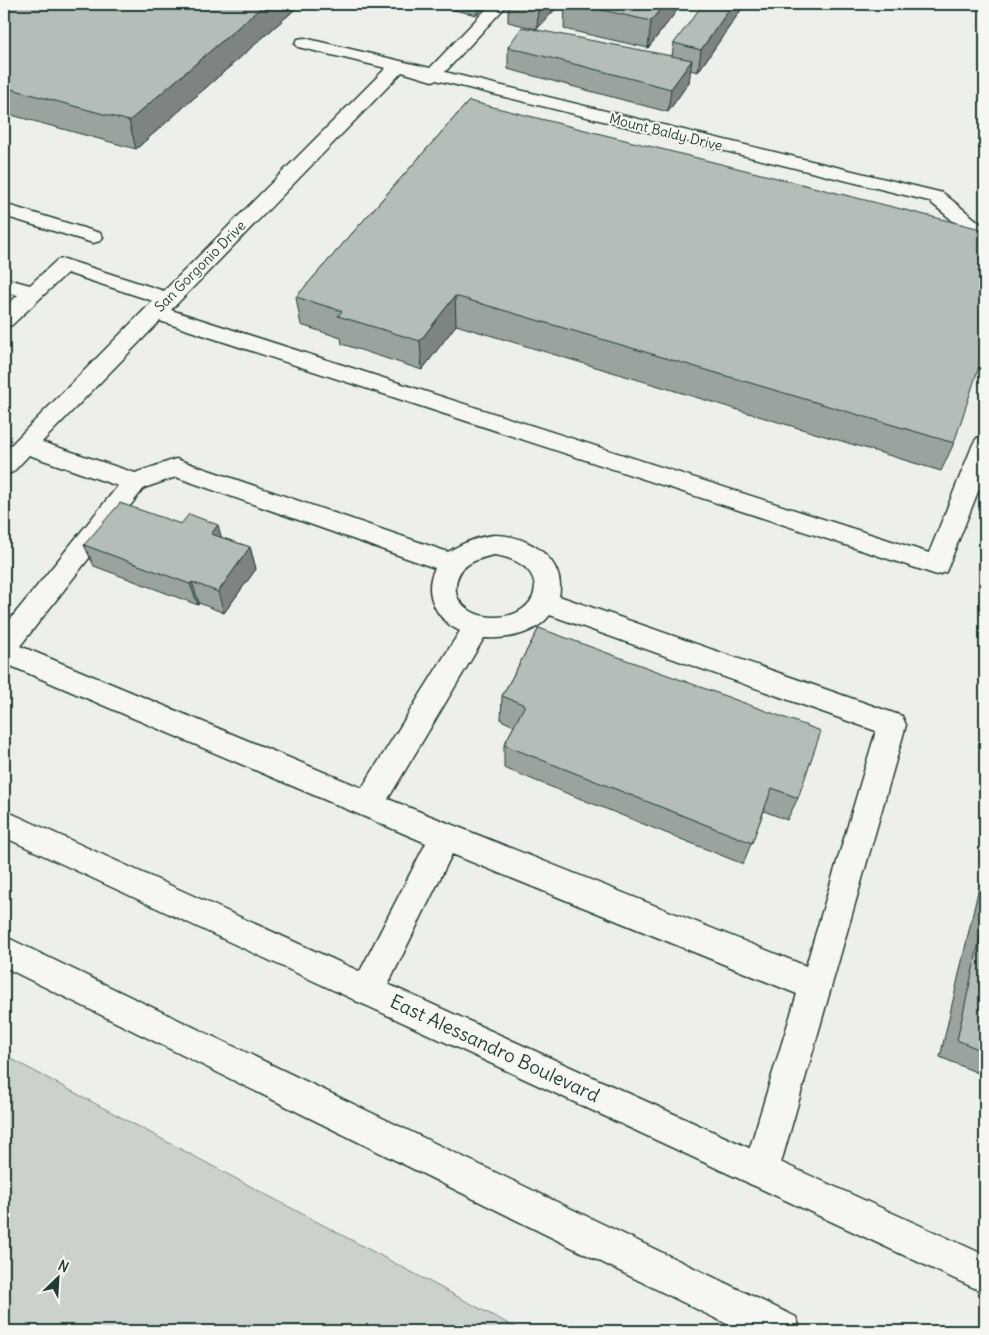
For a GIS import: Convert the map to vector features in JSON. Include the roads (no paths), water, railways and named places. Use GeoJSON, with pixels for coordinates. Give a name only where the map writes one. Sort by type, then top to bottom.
{"type":"FeatureCollection","features":[{"type":"Feature","properties":{"kind":"street"},"geometry":{"type":"LineString","coordinates":[[432,76],[500,4]]}},
{"type":"Feature","properties":{"kind":"street","name":"Mount Baldy Drive"},"geometry":{"type":"LineString","coordinates":[[304,43],[432,76],[936,197],[976,230],[985,235]]}},
{"type":"Feature","properties":{"kind":"street","name":"San Gorgonio Drive"},"geometry":{"type":"LineString","coordinates":[[4,466],[397,67]]}},
{"type":"Feature","properties":{"kind":"street"},"geometry":{"type":"LineString","coordinates":[[4,210],[93,237]]}},
{"type":"Feature","properties":{"kind":"street"},"geometry":{"type":"LineString","coordinates":[[4,320],[64,265],[162,306],[937,565],[985,444]]}},
{"type":"Feature","properties":{"kind":"street"},"geometry":{"type":"LineString","coordinates":[[4,284],[34,292]]}},
{"type":"Feature","properties":{"kind":"street"},"geometry":{"type":"LineString","coordinates":[[25,445],[135,482]]}},
{"type":"Feature","properties":{"kind":"street"},"geometry":{"type":"LineString","coordinates":[[4,646],[135,482],[176,468],[450,563]]}},
{"type":"Feature","properties":{"kind":"street"},"geometry":{"type":"LineString","coordinates":[[494,545],[511,547],[526,553],[539,562],[546,575],[548,588],[545,602],[536,613],[525,621],[510,627],[493,628],[477,626],[462,620],[451,611],[443,600],[441,587],[443,574],[450,563],[462,553],[477,547],[494,545]]}},
{"type":"Feature","properties":{"kind":"street"},"geometry":{"type":"LineString","coordinates":[[545,602],[892,726],[760,1170]]}},
{"type":"Feature","properties":{"kind":"street"},"geometry":{"type":"LineString","coordinates":[[369,804],[477,626]]}},
{"type":"Feature","properties":{"kind":"street"},"geometry":{"type":"LineString","coordinates":[[4,651],[445,837],[816,986]]}},
{"type":"Feature","properties":{"kind":"street","name":"East Alessandro Boulevard"},"geometry":{"type":"LineString","coordinates":[[4,823],[985,1274]]}},
{"type":"Feature","properties":{"kind":"street"},"geometry":{"type":"LineString","coordinates":[[368,990],[445,837]]}},
{"type":"Feature","properties":{"kind":"street"},"geometry":{"type":"LineString","coordinates":[[4,951],[782,1331]]}}]}
